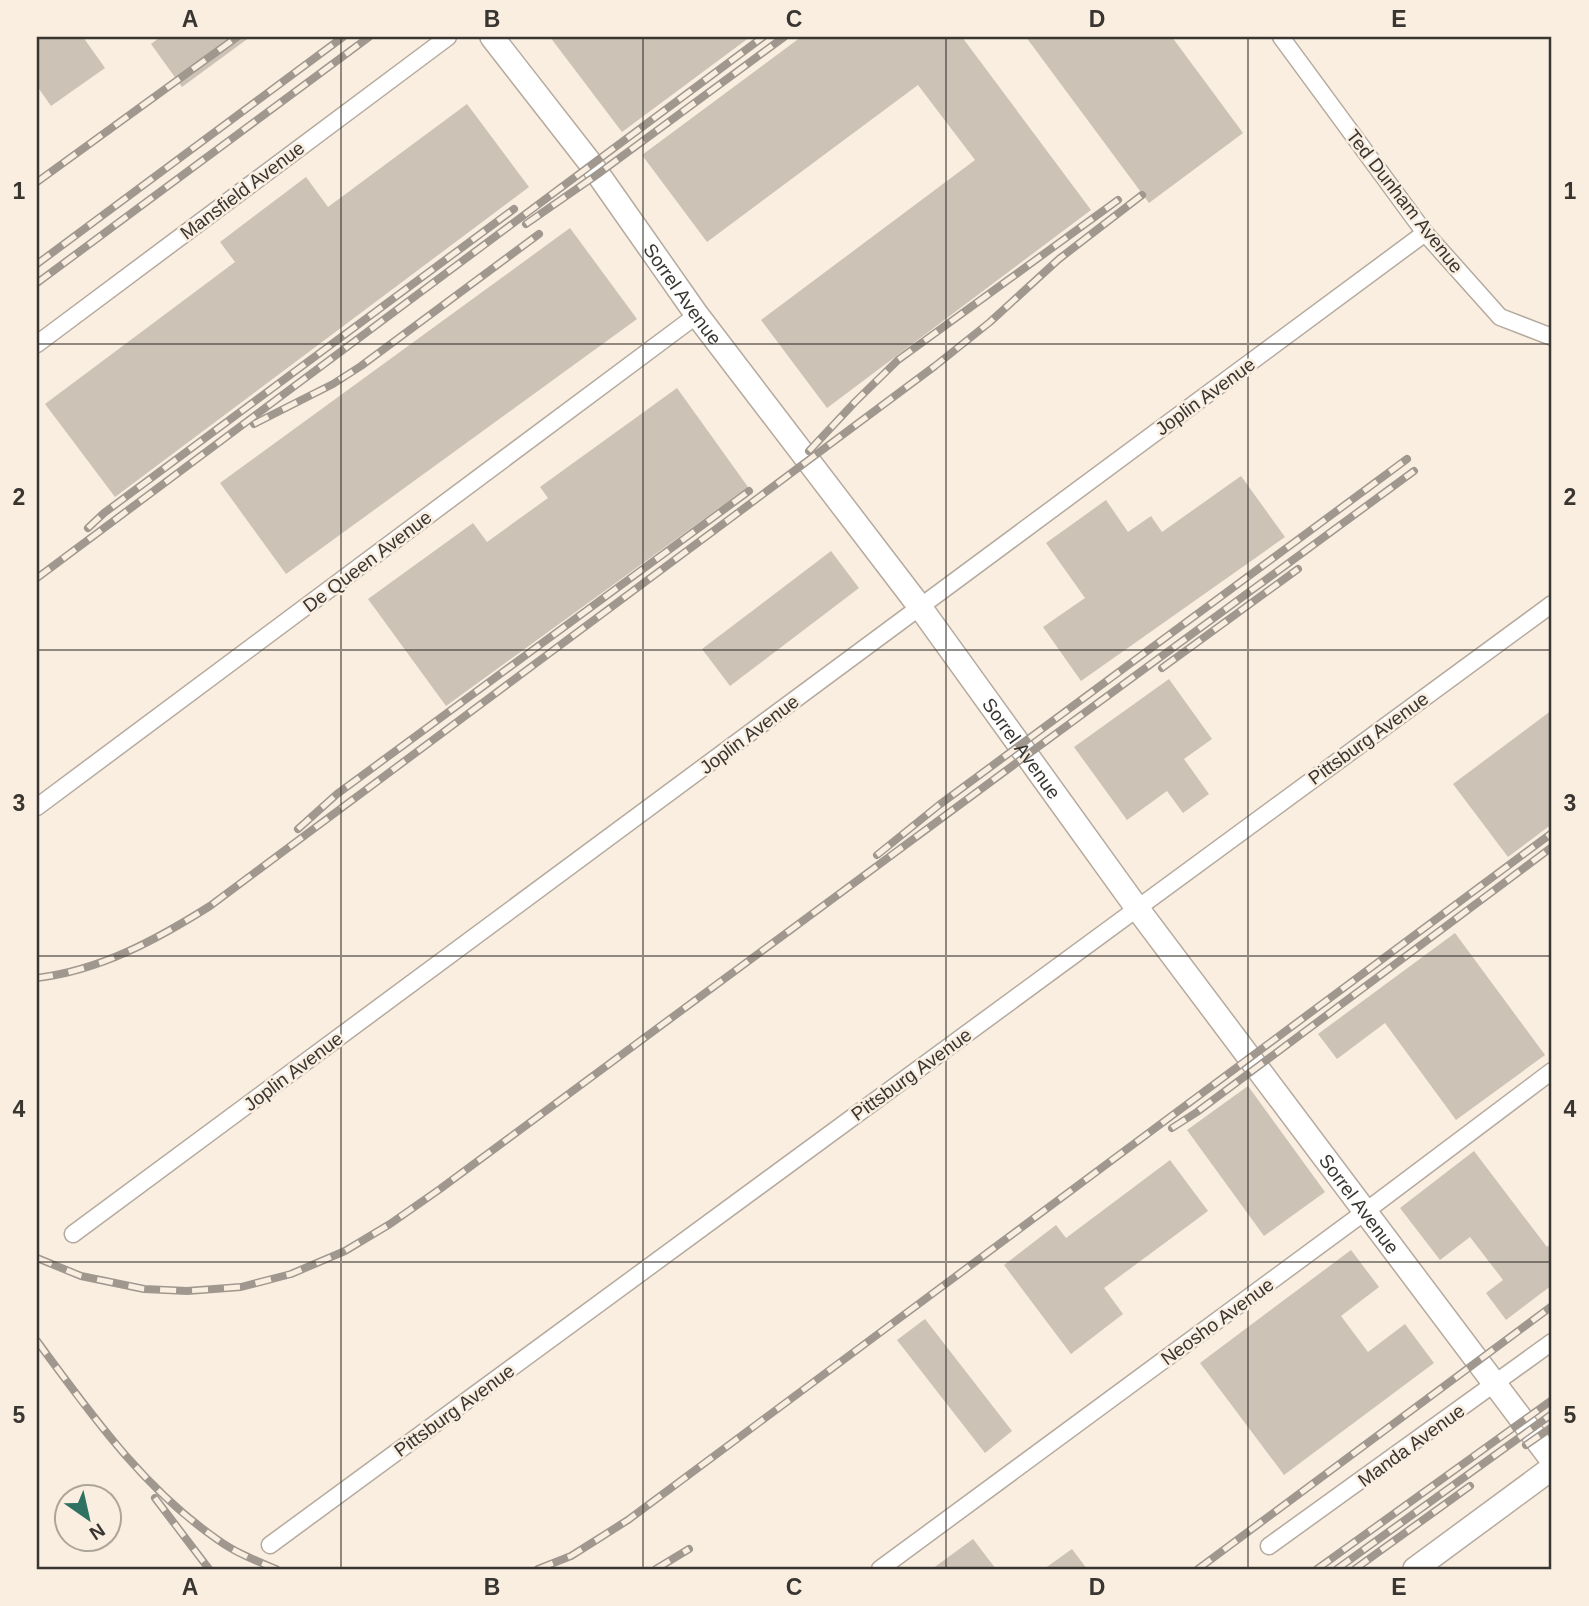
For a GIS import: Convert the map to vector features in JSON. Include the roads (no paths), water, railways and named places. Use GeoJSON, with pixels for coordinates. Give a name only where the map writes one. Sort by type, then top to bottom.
{"type":"FeatureCollection","features":[{"type":"Feature","properties":{"kind":"street","name":"Mansfield Avenue"},"geometry":{"type":"LineString","coordinates":[[37,344],[448,37]]}},
{"type":"Feature","properties":{"kind":"street","name":"Sorrel Avenue"},"geometry":{"type":"LineString","coordinates":[[492,37],[591,164],[697,315],[920,607],[1137,908],[1552,1460]]}},
{"type":"Feature","properties":{"kind":"street","name":"Ted Dunham Avenue"},"geometry":{"type":"LineString","coordinates":[[1282,37],[1425,233],[1500,317],[1552,337]]}},
{"type":"Feature","properties":{"kind":"street","name":"Joplin Avenue"},"geometry":{"type":"LineString","coordinates":[[73,1234],[1425,233]]}},
{"type":"Feature","properties":{"kind":"street","name":"De Queen Avenue"},"geometry":{"type":"LineString","coordinates":[[37,807],[697,315]]}},
{"type":"Feature","properties":{"kind":"street","name":"Pittsburg Avenue"},"geometry":{"type":"LineString","coordinates":[[270,1545],[1552,604]]}},
{"type":"Feature","properties":{"kind":"street","name":"Neosho Avenue"},"geometry":{"type":"LineString","coordinates":[[880,1569],[1552,1071]]}},
{"type":"Feature","properties":{"kind":"street","name":"Manda Avenue"},"geometry":{"type":"LineString","coordinates":[[1269,1546],[1552,1342]]}},
{"type":"Feature","properties":{"kind":"street"},"geometry":{"type":"LineString","coordinates":[[1415,1569],[1552,1468]]}},
{"type":"Feature","properties":{"kind":"railway"},"geometry":{"type":"LineString","coordinates":[[37,182],[237,37]]}},
{"type":"Feature","properties":{"kind":"railway"},"geometry":{"type":"LineString","coordinates":[[37,264],[343,37]]}},
{"type":"Feature","properties":{"kind":"railway"},"geometry":{"type":"LineString","coordinates":[[37,283],[369,37]]}},
{"type":"Feature","properties":{"kind":"railway"},"geometry":{"type":"LineString","coordinates":[[37,578],[763,37]]}},
{"type":"Feature","properties":{"kind":"railway"},"geometry":{"type":"LineString","coordinates":[[526,224],[784,37]]}},
{"type":"Feature","properties":{"kind":"railway"},"geometry":{"type":"LineString","coordinates":[[37,978],[106,961],[148,942],[210,906],[935,366],[990,322],[1059,259],[1142,195]]}},
{"type":"Feature","properties":{"kind":"railway"},"geometry":{"type":"LineString","coordinates":[[809,451],[898,360],[1118,200]]}},
{"type":"Feature","properties":{"kind":"railway"},"geometry":{"type":"LineString","coordinates":[[88,528],[104,513],[514,209]]}},
{"type":"Feature","properties":{"kind":"railway"},"geometry":{"type":"LineString","coordinates":[[254,424],[333,384],[361,366],[539,234]]}},
{"type":"Feature","properties":{"kind":"railway"},"geometry":{"type":"LineString","coordinates":[[877,855],[939,805],[1407,459]]}},
{"type":"Feature","properties":{"kind":"railway"},"geometry":{"type":"LineString","coordinates":[[37,1258],[81,1276],[144,1289],[187,1291],[241,1287],[291,1274],[345,1251],[440,1189],[1414,471]]}},
{"type":"Feature","properties":{"kind":"railway"},"geometry":{"type":"LineString","coordinates":[[298,829],[337,794],[749,491]]}},
{"type":"Feature","properties":{"kind":"railway"},"geometry":{"type":"LineString","coordinates":[[1162,668],[1298,569]]}},
{"type":"Feature","properties":{"kind":"railway"},"geometry":{"type":"LineString","coordinates":[[538,1569],[571,1556],[628,1520],[1552,833]]}},
{"type":"Feature","properties":{"kind":"railway"},"geometry":{"type":"LineString","coordinates":[[1172,1128],[1552,847]]}},
{"type":"Feature","properties":{"kind":"railway"},"geometry":{"type":"LineString","coordinates":[[1198,1569],[1552,1306]]}},
{"type":"Feature","properties":{"kind":"railway"},"geometry":{"type":"LineString","coordinates":[[37,1341],[120,1448],[166,1497],[225,1545],[276,1569]]}},
{"type":"Feature","properties":{"kind":"railway"},"geometry":{"type":"LineString","coordinates":[[1317,1569],[1552,1400]]}},
{"type":"Feature","properties":{"kind":"railway"},"geometry":{"type":"LineString","coordinates":[[1337,1569],[1552,1414]]}},
{"type":"Feature","properties":{"kind":"railway"},"geometry":{"type":"LineString","coordinates":[[1526,1445],[1552,1427]]}},
{"type":"Feature","properties":{"kind":"railway"},"geometry":{"type":"LineString","coordinates":[[1355,1569],[1470,1486]]}},
{"type":"Feature","properties":{"kind":"railway"},"geometry":{"type":"LineString","coordinates":[[155,1498],[209,1569]]}},
{"type":"Feature","properties":{"kind":"railway"},"geometry":{"type":"LineString","coordinates":[[656,1569],[689,1549]]}}]}
